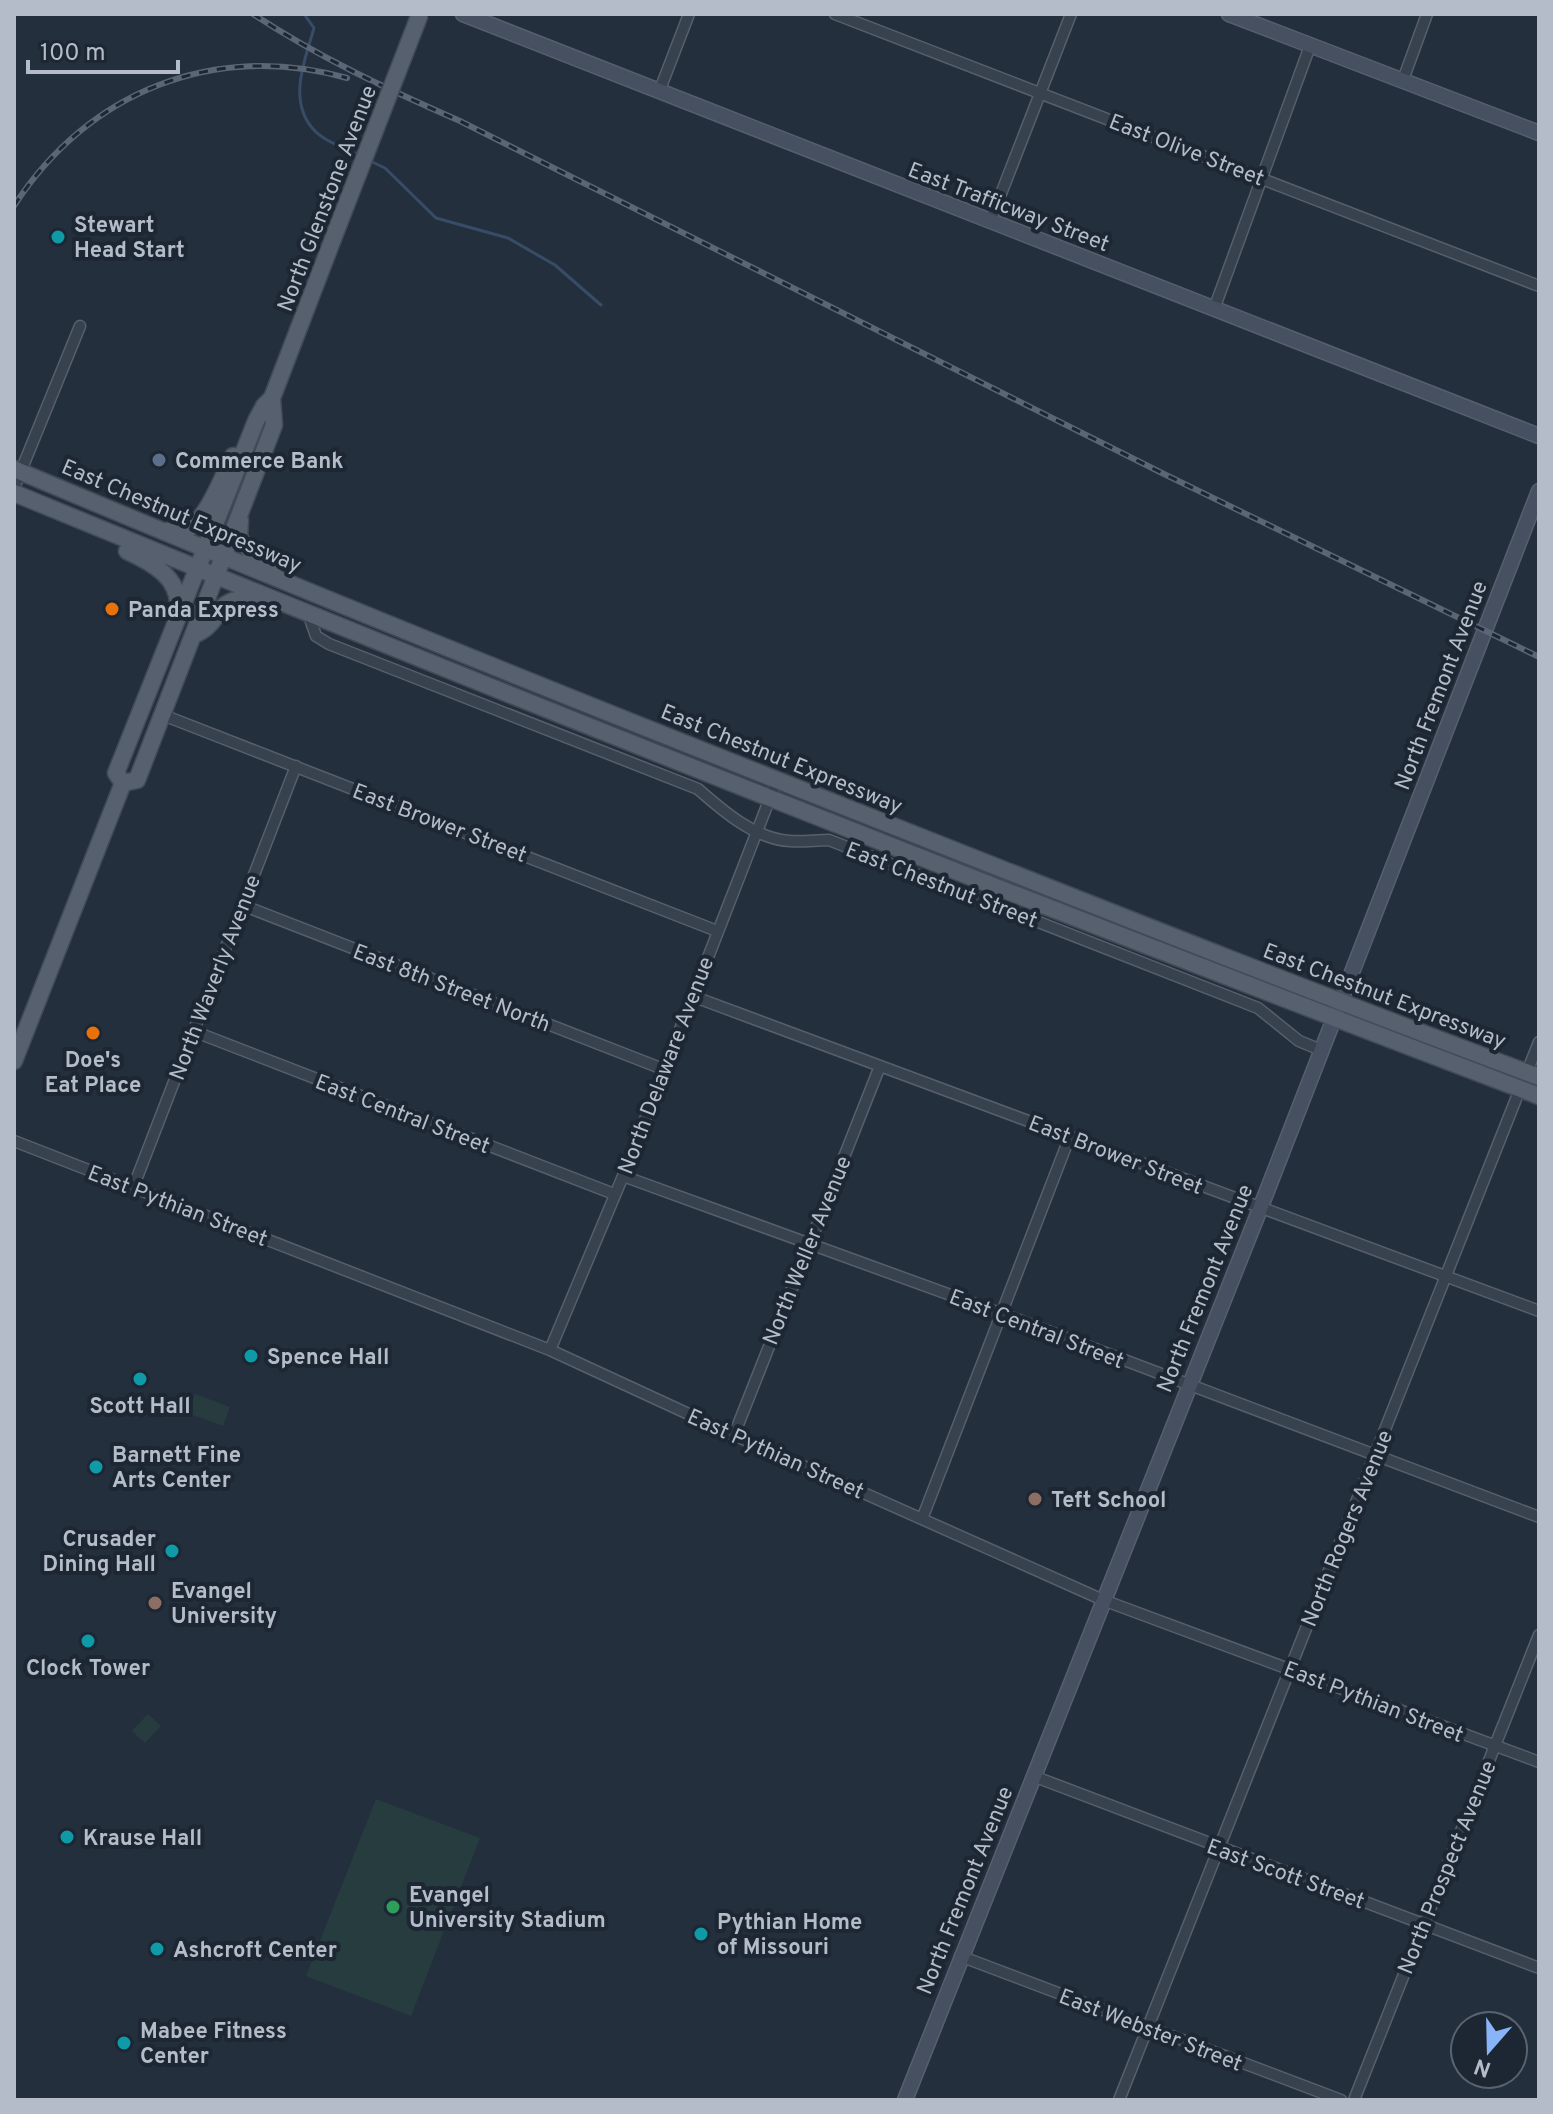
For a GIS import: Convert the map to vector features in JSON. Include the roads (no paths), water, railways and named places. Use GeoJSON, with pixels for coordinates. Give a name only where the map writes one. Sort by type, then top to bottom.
{"type":"FeatureCollection","features":[{"type":"Feature","properties":{"kind":"main road","name":"North Glenstone Avenue"},"geometry":{"type":"LineString","coordinates":[[123,783],[116,773],[256,421],[272,398],[420,14]]}},
{"type":"Feature","properties":{"kind":"main road","name":"North Glenstone Avenue"},"geometry":{"type":"LineString","coordinates":[[123,783],[137,780],[194,635],[274,425],[272,398]]}},
{"type":"Feature","properties":{"kind":"main road"},"geometry":{"type":"LineString","coordinates":[[157,530],[180,532],[195,524],[204,514],[237,448],[256,421]]}},
{"type":"Feature","properties":{"kind":"main road","name":"East Chestnut Expressway"},"geometry":{"type":"LineString","coordinates":[[15,483],[157,530],[777,780],[1533,1075]]}},
{"type":"Feature","properties":{"kind":"main road","name":"East Chestnut Expressway"},"geometry":{"type":"LineString","coordinates":[[15,483],[216,577],[1334,1019],[1539,1096]]}},
{"type":"Feature","properties":{"kind":"main road"},"geometry":{"type":"LineString","coordinates":[[15,483],[31,507],[156,565],[177,590],[177,616]]}},
{"type":"Feature","properties":{"kind":"main road"},"geometry":{"type":"LineString","coordinates":[[241,510],[239,538],[257,559],[402,621],[427,639]]}},
{"type":"Feature","properties":{"kind":"main road"},"geometry":{"type":"LineString","coordinates":[[194,635],[206,630],[221,608],[238,598],[287,605]]}},
{"type":"Feature","properties":{"kind":"main road","name":"North Glenstone Avenue"},"geometry":{"type":"LineString","coordinates":[[14,1061],[123,783]]}},
{"type":"Feature","properties":{"kind":"street","name":"East Trafficway Street"},"geometry":{"type":"LineString","coordinates":[[463,14],[489,19],[659,92],[1539,436]]}},
{"type":"Feature","properties":{"kind":"street"},"geometry":{"type":"LineString","coordinates":[[659,92],[689,14]]}},
{"type":"Feature","properties":{"kind":"street","name":"East Olive Street"},"geometry":{"type":"LineString","coordinates":[[835,14],[1539,286]]}},
{"type":"Feature","properties":{"kind":"street"},"geometry":{"type":"LineString","coordinates":[[990,222],[1071,14]]}},
{"type":"Feature","properties":{"kind":"street"},"geometry":{"type":"LineString","coordinates":[[1229,14],[1259,20],[1310,46],[1539,133]]}},
{"type":"Feature","properties":{"kind":"street"},"geometry":{"type":"LineString","coordinates":[[1403,80],[1427,14]]}},
{"type":"Feature","properties":{"kind":"street"},"geometry":{"type":"LineString","coordinates":[[1214,309],[1310,46]]}},
{"type":"Feature","properties":{"kind":"street"},"geometry":{"type":"LineString","coordinates":[[15,483],[80,326]]}},
{"type":"Feature","properties":{"kind":"street","name":"North Fremont Avenue"},"geometry":{"type":"LineString","coordinates":[[905,2100],[1260,1209],[1539,491]]}},
{"type":"Feature","properties":{"kind":"street","name":"East Chestnut Street"},"geometry":{"type":"LineString","coordinates":[[308,613],[316,636],[329,644],[698,789],[732,819],[757,831],[788,841],[829,840],[1258,1008],[1299,1041],[1321,1050]]}},
{"type":"Feature","properties":{"kind":"street","name":"East Brower Street"},"geometry":{"type":"LineString","coordinates":[[163,715],[717,931]]}},
{"type":"Feature","properties":{"kind":"street","name":"North Waverly Avenue"},"geometry":{"type":"LineString","coordinates":[[133,1188],[296,766]]}},
{"type":"Feature","properties":{"kind":"street","name":"North Delaware Avenue"},"geometry":{"type":"LineString","coordinates":[[550,1350],[623,1176],[777,780]]}},
{"type":"Feature","properties":{"kind":"street","name":"East 8th Street North"},"geometry":{"type":"LineString","coordinates":[[242,905],[663,1069]]}},
{"type":"Feature","properties":{"kind":"street","name":"East Brower Street"},"geometry":{"type":"LineString","coordinates":[[692,996],[1539,1311]]}},
{"type":"Feature","properties":{"kind":"street","name":"East Central Street"},"geometry":{"type":"LineString","coordinates":[[193,1031],[614,1194]]}},
{"type":"Feature","properties":{"kind":"street"},"geometry":{"type":"LineString","coordinates":[[1533,1075],[1539,1042]]}},
{"type":"Feature","properties":{"kind":"street","name":"North Weller Avenue"},"geometry":{"type":"LineString","coordinates":[[734,1435],[880,1066]]}},
{"type":"Feature","properties":{"kind":"street","name":"North Rogers Avenue"},"geometry":{"type":"LineString","coordinates":[[1119,2100],[1520,1089]]}},
{"type":"Feature","properties":{"kind":"street"},"geometry":{"type":"LineString","coordinates":[[922,1519],[1070,1136]]}},
{"type":"Feature","properties":{"kind":"street","name":"East Pythian Street"},"geometry":{"type":"LineString","coordinates":[[14,1141],[550,1350],[1103,1600],[1539,1762]]}},
{"type":"Feature","properties":{"kind":"street","name":"East Central Street"},"geometry":{"type":"LineString","coordinates":[[623,1176],[1000,1313],[1539,1517]]}},
{"type":"Feature","properties":{"kind":"street","name":"North Prospect Avenue"},"geometry":{"type":"LineString","coordinates":[[1354,2100],[1539,1635]]}},
{"type":"Feature","properties":{"kind":"street","name":"East Scott Street"},"geometry":{"type":"LineString","coordinates":[[1033,1776],[1539,1968]]}},
{"type":"Feature","properties":{"kind":"street","name":"East Webster Street"},"geometry":{"type":"LineString","coordinates":[[960,1956],[1341,2100]]}},
{"type":"Feature","properties":{"kind":"waterway"},"geometry":{"type":"LineString","coordinates":[[304,14],[314,28],[300,80],[301,106],[306,119],[323,138],[358,155]]}},
{"type":"Feature","properties":{"kind":"waterway"},"geometry":{"type":"LineString","coordinates":[[368,160],[385,168],[436,218],[508,238],[555,265],[601,305]]}},
{"type":"Feature","properties":{"kind":"railway"},"geometry":{"type":"LineString","coordinates":[[253,14],[354,72],[460,121],[1162,473],[1539,657]]}},
{"type":"Feature","properties":{"kind":"railway"},"geometry":{"type":"LineString","coordinates":[[14,206],[44,166],[79,132],[117,105],[159,85],[203,72],[250,66],[298,68],[347,78]]}},
{"type":"Feature","properties":{"kind":"place","name":"Stewart Head Start"},"geometry":{"type":"Point","coordinates":[58,237]}},
{"type":"Feature","properties":{"kind":"place","name":"Commerce Bank"},"geometry":{"type":"Point","coordinates":[159,460]}},
{"type":"Feature","properties":{"kind":"place","name":"Panda Express"},"geometry":{"type":"Point","coordinates":[112,609]}},
{"type":"Feature","properties":{"kind":"place","name":"Doe's Eat Place"},"geometry":{"type":"Point","coordinates":[93,1033]}},
{"type":"Feature","properties":{"kind":"place","name":"Spence Hall"},"geometry":{"type":"Point","coordinates":[251,1356]}},
{"type":"Feature","properties":{"kind":"place","name":"Scott Hall"},"geometry":{"type":"Point","coordinates":[140,1379]}},
{"type":"Feature","properties":{"kind":"place","name":"Barnett Fine Arts Center"},"geometry":{"type":"Point","coordinates":[96,1467]}},
{"type":"Feature","properties":{"kind":"place","name":"Teft School"},"geometry":{"type":"Point","coordinates":[1035,1499]}},
{"type":"Feature","properties":{"kind":"place","name":"Crusader Dining Hall"},"geometry":{"type":"Point","coordinates":[172,1551]}},
{"type":"Feature","properties":{"kind":"place","name":"Evangel University"},"geometry":{"type":"Point","coordinates":[155,1603]}},
{"type":"Feature","properties":{"kind":"place","name":"Clock Tower"},"geometry":{"type":"Point","coordinates":[88,1641]}},
{"type":"Feature","properties":{"kind":"place","name":"Krause Hall"},"geometry":{"type":"Point","coordinates":[67,1837]}},
{"type":"Feature","properties":{"kind":"place","name":"Evangel University Stadium"},"geometry":{"type":"Point","coordinates":[393,1907]}},
{"type":"Feature","properties":{"kind":"place","name":"Pythian Home of Missouri"},"geometry":{"type":"Point","coordinates":[701,1934]}},
{"type":"Feature","properties":{"kind":"place","name":"Ashcroft Center"},"geometry":{"type":"Point","coordinates":[157,1949]}},
{"type":"Feature","properties":{"kind":"place","name":"Mabee Fitness Center"},"geometry":{"type":"Point","coordinates":[124,2043]}}]}
